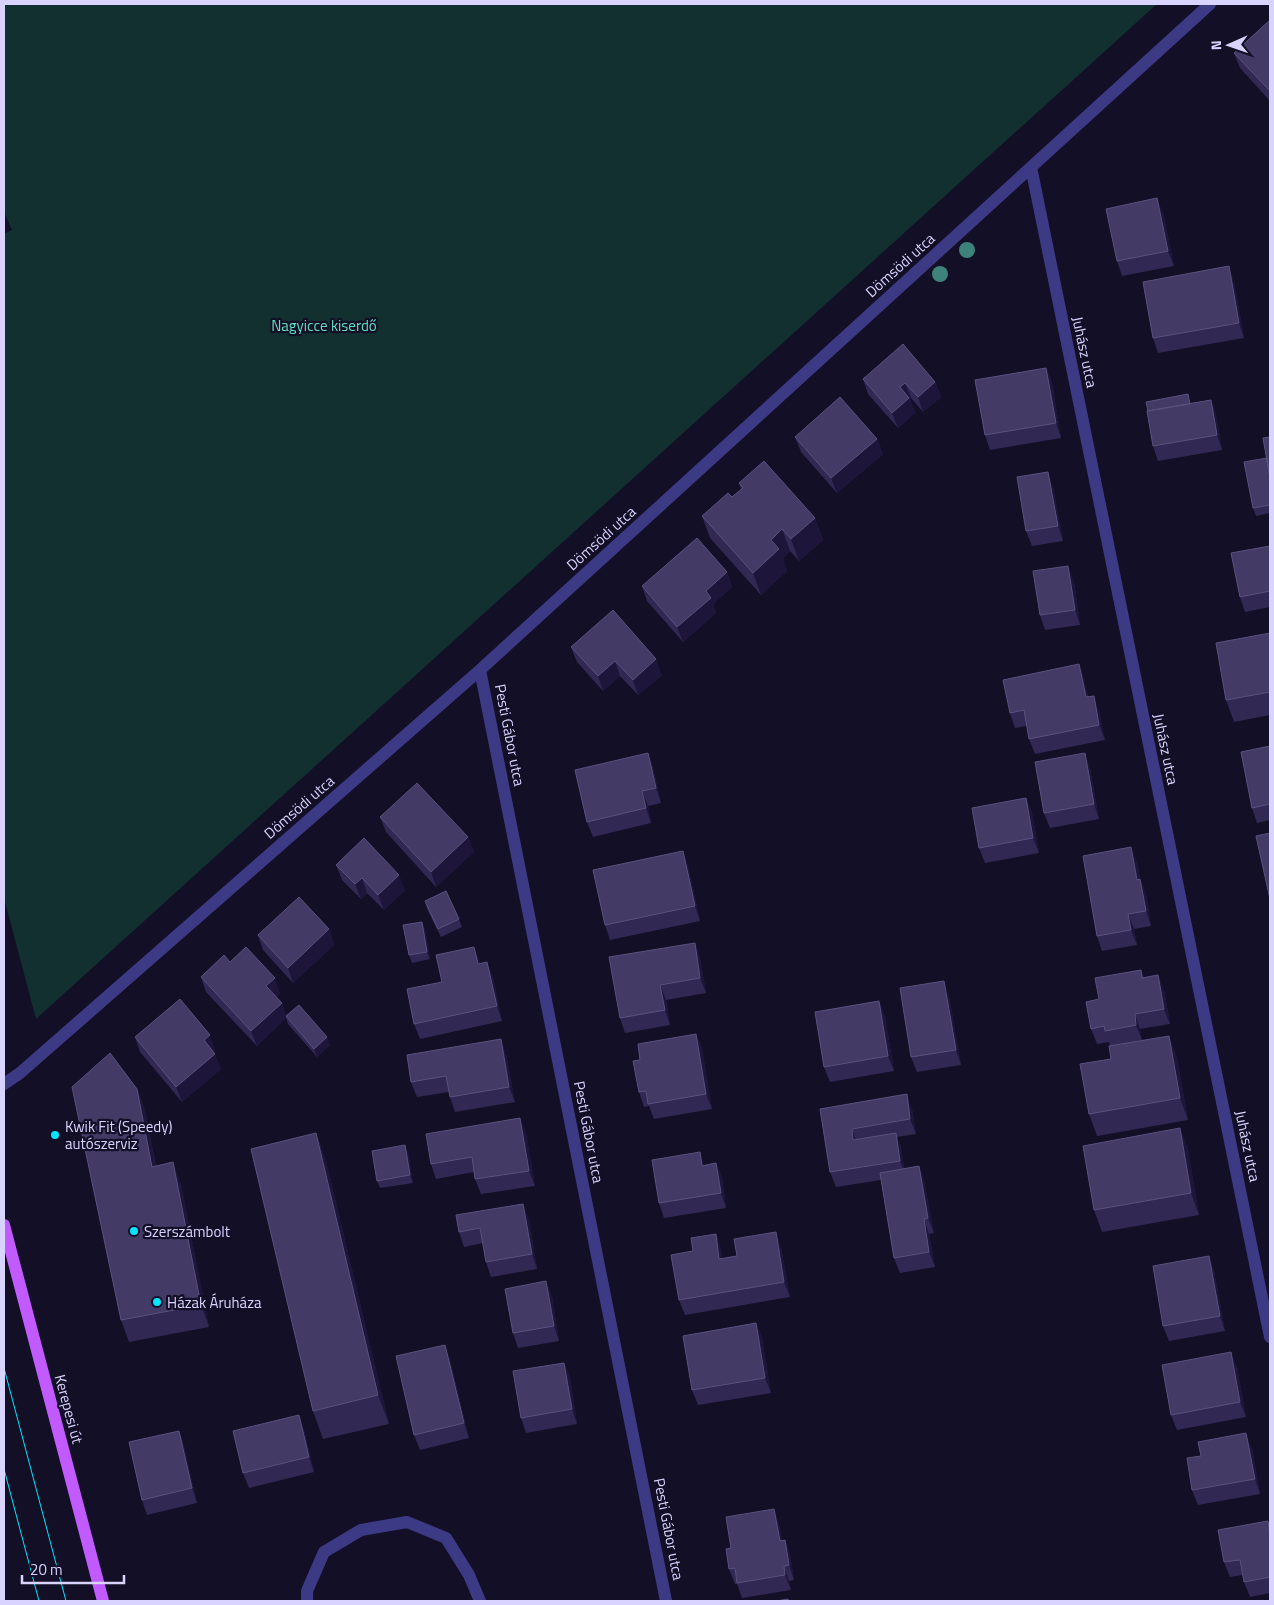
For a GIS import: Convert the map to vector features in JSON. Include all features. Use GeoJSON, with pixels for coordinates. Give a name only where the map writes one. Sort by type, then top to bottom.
{"type":"FeatureCollection","features":[{"type":"Feature","properties":{"kind":"main road","name":"Kerepesi út"},"geometry":{"type":"LineString","coordinates":[[4,1225],[103,1601]]}},
{"type":"Feature","properties":{"kind":"street","name":"Dömsödi utca"},"geometry":{"type":"LineString","coordinates":[[4,1084],[28,1067],[480,670],[1210,4]]}},
{"type":"Feature","properties":{"kind":"street","name":"Juhász utca"},"geometry":{"type":"LineString","coordinates":[[1031,167],[1270,1337]]}},
{"type":"Feature","properties":{"kind":"street","name":"Pesti Gábor utca"},"geometry":{"type":"LineString","coordinates":[[480,670],[666,1601]]}},
{"type":"Feature","properties":{"kind":"street"},"geometry":{"type":"LineString","coordinates":[[307,1601],[307,1591],[324,1552],[361,1530],[407,1522],[446,1538],[469,1575],[480,1601]]}},
{"type":"Feature","properties":{"kind":"green space","name":"Nagyicce kiserdő"},"geometry":{"type":"Polygon","coordinates":[[[4,4],[1157,4],[36,1019],[4,898],[4,234],[12,230],[4,212],[4,4]]]}},
{"type":"Feature","properties":{"kind":"building"},"geometry":{"type":"Polygon","coordinates":[[[1270,20],[1270,91],[1234,53],[1270,20]]]}},
{"type":"Feature","properties":{"kind":"building"},"geometry":{"type":"Polygon","coordinates":[[[1157,198],[1168,251],[1117,261],[1106,209],[1157,198]]]}},
{"type":"Feature","properties":{"kind":"building"},"geometry":{"type":"Polygon","coordinates":[[[1229,266],[1239,323],[1153,338],[1143,282],[1229,266]]]}},
{"type":"Feature","properties":{"kind":"building"},"geometry":{"type":"Polygon","coordinates":[[[903,344],[935,382],[918,397],[905,383],[900,387],[909,398],[892,413],[863,379],[903,344]]]}},
{"type":"Feature","properties":{"kind":"building"},"geometry":{"type":"Polygon","coordinates":[[[1046,368],[1056,423],[985,435],[975,380],[1046,368]]]}},
{"type":"Feature","properties":{"kind":"building"},"geometry":{"type":"Polygon","coordinates":[[[1188,394],[1190,404],[1148,411],[1146,402],[1188,394]]]}},
{"type":"Feature","properties":{"kind":"building"},"geometry":{"type":"Polygon","coordinates":[[[840,397],[877,439],[831,478],[795,437],[840,397]]]}},
{"type":"Feature","properties":{"kind":"building"},"geometry":{"type":"Polygon","coordinates":[[[1211,400],[1217,435],[1153,446],[1147,411],[1211,400]]]}},
{"type":"Feature","properties":{"kind":"building"},"geometry":{"type":"Polygon","coordinates":[[[1270,437],[1270,478],[1263,438],[1270,437]]]}},
{"type":"Feature","properties":{"kind":"building"},"geometry":{"type":"Polygon","coordinates":[[[1267,458],[1270,478],[1270,505],[1253,508],[1244,462],[1267,458]]]}},
{"type":"Feature","properties":{"kind":"building"},"geometry":{"type":"Polygon","coordinates":[[[764,461],[815,518],[791,539],[782,529],[771,540],[779,549],[753,573],[702,516],[728,493],[732,497],[743,488],[739,483],[764,461]]]}},
{"type":"Feature","properties":{"kind":"building"},"geometry":{"type":"Polygon","coordinates":[[[1048,472],[1058,526],[1026,531],[1017,477],[1048,472]]]}},
{"type":"Feature","properties":{"kind":"building"},"geometry":{"type":"Polygon","coordinates":[[[697,538],[727,572],[706,591],[711,598],[677,627],[642,586],[697,538]]]}},
{"type":"Feature","properties":{"kind":"building"},"geometry":{"type":"Polygon","coordinates":[[[1270,546],[1270,591],[1240,597],[1231,553],[1270,546]]]}},
{"type":"Feature","properties":{"kind":"building"},"geometry":{"type":"Polygon","coordinates":[[[1068,566],[1075,610],[1040,615],[1033,571],[1068,566]]]}},
{"type":"Feature","properties":{"kind":"building"},"geometry":{"type":"Polygon","coordinates":[[[613,610],[656,659],[633,680],[615,661],[598,676],[571,647],[613,610]]]}},
{"type":"Feature","properties":{"kind":"building"},"geometry":{"type":"Polygon","coordinates":[[[1270,633],[1270,692],[1226,700],[1216,643],[1270,633]]]}},
{"type":"Feature","properties":{"kind":"building"},"geometry":{"type":"Polygon","coordinates":[[[1079,664],[1086,697],[1094,696],[1099,725],[1029,739],[1024,710],[1010,713],[1003,680],[1079,664]]]}},
{"type":"Feature","properties":{"kind":"building"},"geometry":{"type":"Polygon","coordinates":[[[1270,746],[1270,804],[1252,808],[1241,752],[1270,746]]]}},
{"type":"Feature","properties":{"kind":"building"},"geometry":{"type":"Polygon","coordinates":[[[648,753],[656,788],[642,791],[646,808],[587,822],[575,770],[648,753]]]}},
{"type":"Feature","properties":{"kind":"building"},"geometry":{"type":"Polygon","coordinates":[[[1085,753],[1094,804],[1044,813],[1035,762],[1085,753]]]}},
{"type":"Feature","properties":{"kind":"building"},"geometry":{"type":"Polygon","coordinates":[[[417,783],[468,837],[431,872],[380,817],[417,783]]]}},
{"type":"Feature","properties":{"kind":"building"},"geometry":{"type":"Polygon","coordinates":[[[1026,798],[1033,838],[979,848],[972,808],[1026,798]]]}},
{"type":"Feature","properties":{"kind":"building"},"geometry":{"type":"Polygon","coordinates":[[[1270,833],[1270,899],[1256,836],[1270,833]]]}},
{"type":"Feature","properties":{"kind":"building"},"geometry":{"type":"Polygon","coordinates":[[[364,838],[399,875],[378,895],[362,878],[355,884],[336,865],[364,838]]]}},
{"type":"Feature","properties":{"kind":"building"},"geometry":{"type":"Polygon","coordinates":[[[1131,847],[1137,880],[1140,879],[1146,911],[1128,914],[1131,930],[1097,936],[1083,856],[1131,847]]]}},
{"type":"Feature","properties":{"kind":"building"},"geometry":{"type":"Polygon","coordinates":[[[683,851],[695,906],[605,925],[593,870],[683,851]]]}},
{"type":"Feature","properties":{"kind":"building"},"geometry":{"type":"Polygon","coordinates":[[[446,891],[459,919],[438,929],[425,901],[446,891]]]}},
{"type":"Feature","properties":{"kind":"building"},"geometry":{"type":"Polygon","coordinates":[[[299,897],[329,929],[288,968],[258,935],[299,897]]]}},
{"type":"Feature","properties":{"kind":"building"},"geometry":{"type":"Polygon","coordinates":[[[422,922],[427,952],[409,955],[403,925],[422,922]]]}},
{"type":"Feature","properties":{"kind":"building"},"geometry":{"type":"Polygon","coordinates":[[[695,943],[700,978],[660,985],[665,1010],[620,1018],[609,957],[695,943]]]}},
{"type":"Feature","properties":{"kind":"building"},"geometry":{"type":"Polygon","coordinates":[[[246,947],[275,978],[266,986],[282,1003],[251,1031],[201,977],[224,955],[230,962],[246,947]]]}},
{"type":"Feature","properties":{"kind":"building"},"geometry":{"type":"Polygon","coordinates":[[[474,947],[478,964],[487,962],[497,1006],[414,1024],[407,989],[442,982],[436,955],[474,947]]]}},
{"type":"Feature","properties":{"kind":"building"},"geometry":{"type":"Polygon","coordinates":[[[1141,970],[1142,978],[1158,975],[1164,1009],[1135,1014],[1136,1025],[1105,1031],[1104,1026],[1091,1029],[1086,1002],[1099,999],[1095,978],[1141,970]]]}},
{"type":"Feature","properties":{"kind":"building"},"geometry":{"type":"Polygon","coordinates":[[[944,981],[956,1050],[911,1057],[900,988],[944,981]]]}},
{"type":"Feature","properties":{"kind":"building"},"geometry":{"type":"Polygon","coordinates":[[[180,999],[210,1035],[204,1040],[215,1054],[176,1087],[135,1037],[180,999]]]}},
{"type":"Feature","properties":{"kind":"building"},"geometry":{"type":"Polygon","coordinates":[[[879,1001],[888,1056],[824,1067],[815,1012],[879,1001]]]}},
{"type":"Feature","properties":{"kind":"building"},"geometry":{"type":"Polygon","coordinates":[[[299,1005],[327,1037],[314,1049],[286,1016],[299,1005]]]}},
{"type":"Feature","properties":{"kind":"building"},"geometry":{"type":"Polygon","coordinates":[[[696,1034],[706,1094],[648,1104],[646,1091],[639,1092],[633,1061],[640,1060],[638,1044],[696,1034]]]}},
{"type":"Feature","properties":{"kind":"building"},"geometry":{"type":"Polygon","coordinates":[[[1169,1036],[1180,1098],[1089,1114],[1080,1064],[1111,1059],[1109,1046],[1169,1036]]]}},
{"type":"Feature","properties":{"kind":"building"},"geometry":{"type":"Polygon","coordinates":[[[501,1039],[509,1087],[450,1097],[446,1076],[411,1082],[407,1055],[501,1039]]]}},
{"type":"Feature","properties":{"kind":"building"},"geometry":{"type":"Polygon","coordinates":[[[110,1053],[137,1089],[152,1167],[173,1162],[201,1305],[121,1320],[72,1087],[110,1053]]]}},
{"type":"Feature","properties":{"kind":"building"},"geometry":{"type":"Polygon","coordinates":[[[907,1094],[910,1119],[852,1129],[853,1140],[896,1133],[900,1161],[830,1172],[820,1109],[907,1094]]]}},
{"type":"Feature","properties":{"kind":"building"},"geometry":{"type":"Polygon","coordinates":[[[520,1118],[529,1171],[475,1179],[472,1157],[431,1164],[426,1134],[520,1118]]]}},
{"type":"Feature","properties":{"kind":"building"},"geometry":{"type":"Polygon","coordinates":[[[1180,1128],[1191,1193],[1094,1210],[1083,1146],[1180,1128]]]}},
{"type":"Feature","properties":{"kind":"building"},"geometry":{"type":"Polygon","coordinates":[[[316,1133],[378,1395],[313,1411],[251,1149],[316,1133]]]}},
{"type":"Feature","properties":{"kind":"building"},"geometry":{"type":"Polygon","coordinates":[[[405,1145],[410,1175],[377,1181],[372,1151],[405,1145]]]}},
{"type":"Feature","properties":{"kind":"building"},"geometry":{"type":"Polygon","coordinates":[[[700,1152],[702,1166],[716,1163],[721,1193],[659,1203],[652,1160],[700,1152]]]}},
{"type":"Feature","properties":{"kind":"building"},"geometry":{"type":"Polygon","coordinates":[[[919,1166],[928,1218],[924,1219],[929,1252],[894,1258],[880,1173],[919,1166]]]}},
{"type":"Feature","properties":{"kind":"building"},"geometry":{"type":"Polygon","coordinates":[[[523,1204],[532,1254],[486,1262],[480,1228],[459,1232],[456,1215],[523,1204]]]}},
{"type":"Feature","properties":{"kind":"building"},"geometry":{"type":"Polygon","coordinates":[[[776,1232],[784,1282],[679,1300],[671,1255],[693,1251],[691,1238],[716,1234],[719,1259],[737,1256],[734,1239],[776,1232]]]}},
{"type":"Feature","properties":{"kind":"building"},"geometry":{"type":"Polygon","coordinates":[[[1209,1256],[1220,1316],[1163,1326],[1153,1266],[1209,1256]]]}},
{"type":"Feature","properties":{"kind":"building"},"geometry":{"type":"Polygon","coordinates":[[[546,1281],[554,1326],[513,1333],[505,1289],[546,1281]]]}},
{"type":"Feature","properties":{"kind":"building"},"geometry":{"type":"Polygon","coordinates":[[[756,1323],[765,1378],[692,1390],[683,1336],[756,1323]]]}},
{"type":"Feature","properties":{"kind":"building"},"geometry":{"type":"Polygon","coordinates":[[[445,1345],[464,1423],[414,1435],[396,1356],[445,1345]]]}},
{"type":"Feature","properties":{"kind":"building"},"geometry":{"type":"Polygon","coordinates":[[[1231,1352],[1240,1402],[1171,1415],[1162,1365],[1231,1352]]]}},
{"type":"Feature","properties":{"kind":"building"},"geometry":{"type":"Polygon","coordinates":[[[564,1363],[572,1409],[521,1418],[513,1371],[564,1363]]]}},
{"type":"Feature","properties":{"kind":"building"},"geometry":{"type":"Polygon","coordinates":[[[299,1415],[309,1457],[243,1473],[233,1431],[299,1415]]]}},
{"type":"Feature","properties":{"kind":"building"},"geometry":{"type":"Polygon","coordinates":[[[179,1431],[192,1488],[142,1500],[129,1442],[179,1431]]]}},
{"type":"Feature","properties":{"kind":"building"},"geometry":{"type":"Polygon","coordinates":[[[1246,1433],[1255,1479],[1192,1490],[1187,1458],[1201,1456],[1198,1442],[1246,1433]]]}},
{"type":"Feature","properties":{"kind":"building"},"geometry":{"type":"Polygon","coordinates":[[[774,1509],[780,1541],[785,1540],[789,1565],[784,1566],[785,1575],[737,1583],[735,1568],[729,1569],[726,1549],[731,1548],[726,1517],[774,1509]]]}},
{"type":"Feature","properties":{"kind":"building"},"geometry":{"type":"Polygon","coordinates":[[[1268,1521],[1270,1577],[1244,1582],[1240,1560],[1224,1562],[1218,1530],[1268,1521]]]}},
{"type":"Feature","properties":{"kind":"tram line"},"geometry":{"type":"LineString","coordinates":[[4,1368],[66,1601]]}},
{"type":"Feature","properties":{"kind":"tram line"},"geometry":{"type":"LineString","coordinates":[[4,1469],[39,1601]]}},
{"type":"Feature","properties":{"kind":"place","name":"Kwik Fit (Speedy) autószerviz"},"geometry":{"type":"Point","coordinates":[55,1135]}},
{"type":"Feature","properties":{"kind":"place","name":"Szerszámbolt"},"geometry":{"type":"Point","coordinates":[134,1231]}},
{"type":"Feature","properties":{"kind":"place","name":"Házak Áruháza"},"geometry":{"type":"Point","coordinates":[157,1302]}}]}
